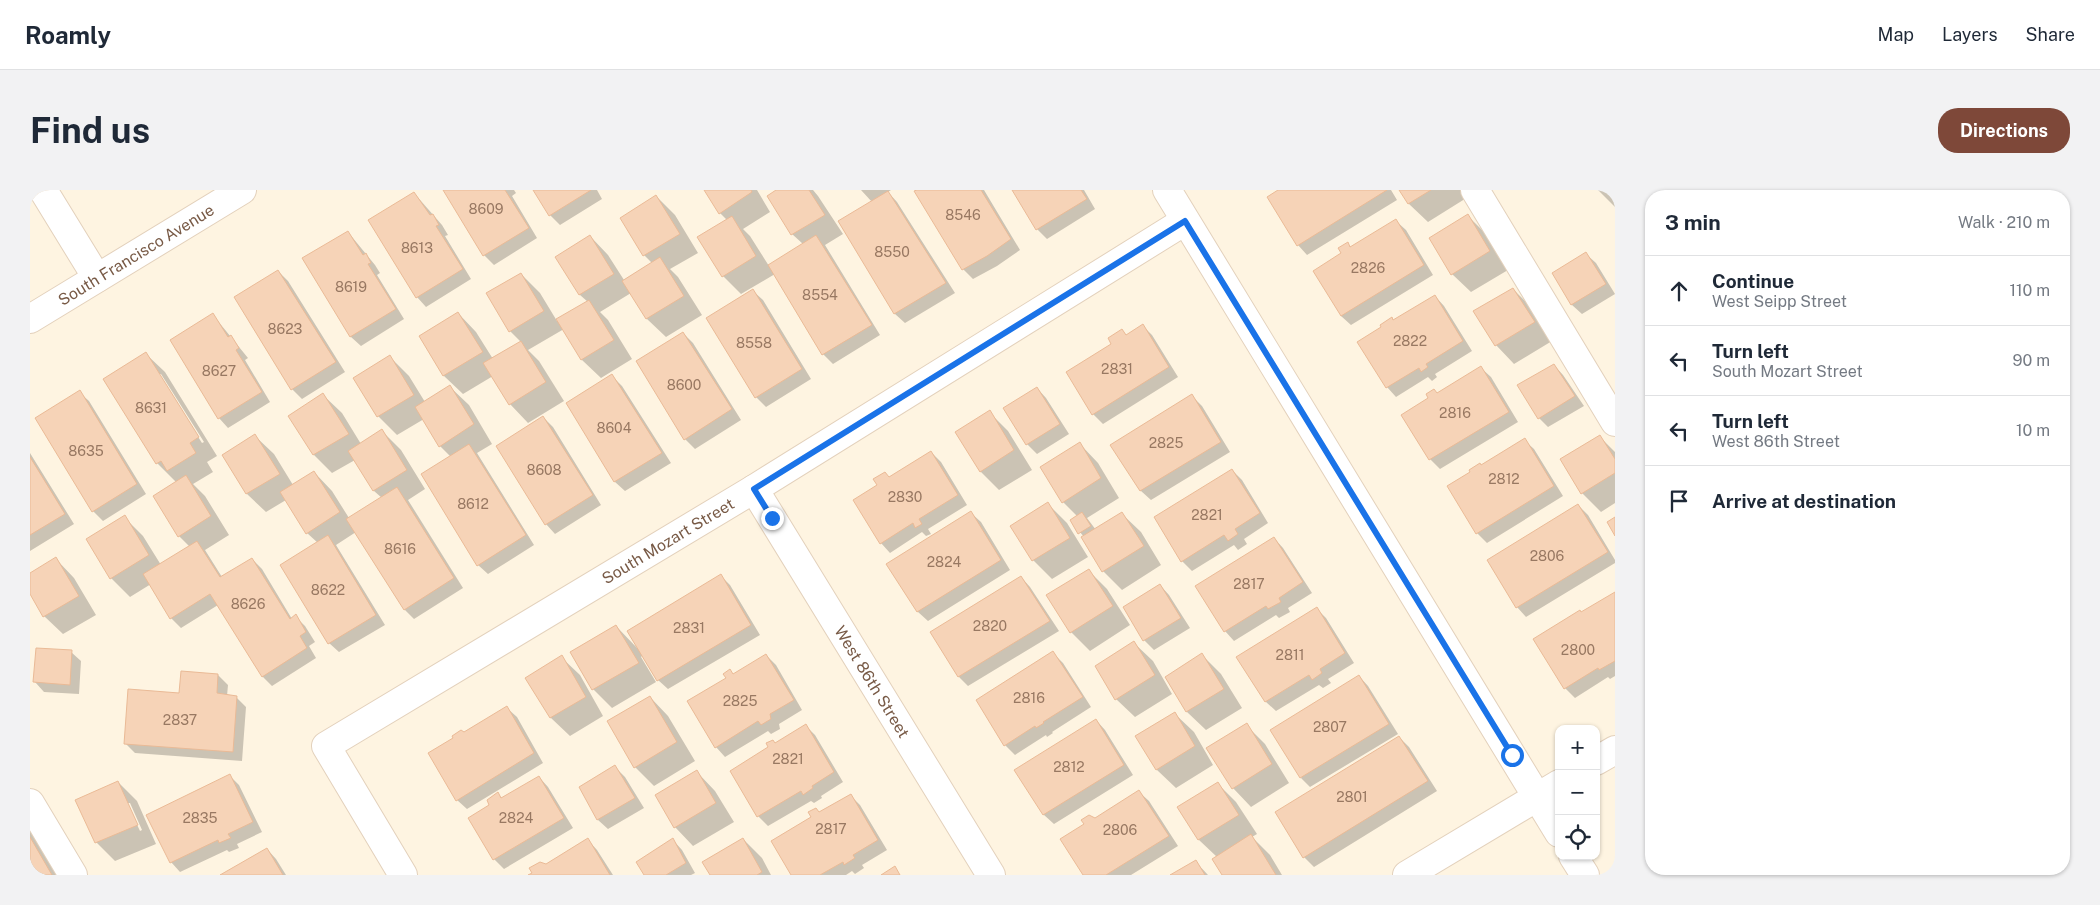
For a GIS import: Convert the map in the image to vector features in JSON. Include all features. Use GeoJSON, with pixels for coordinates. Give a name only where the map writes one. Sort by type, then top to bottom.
{"type":"FeatureCollection","features":[{"type":"Feature","properties":{"kind":"street"},"geometry":{"type":"LineString","coordinates":[[43,190],[97,278]]}},
{"type":"Feature","properties":{"kind":"street","name":"South Francisco Avenue"},"geometry":{"type":"LineString","coordinates":[[30,319],[242,190]]}},
{"type":"Feature","properties":{"kind":"street"},"geometry":{"type":"LineString","coordinates":[[1167,190],[1548,790],[1555,817]]}},
{"type":"Feature","properties":{"kind":"street"},"geometry":{"type":"LineString","coordinates":[[1475,190],[1615,422]]}},
{"type":"Feature","properties":{"kind":"street","name":"South Mozart Street"},"geometry":{"type":"LineString","coordinates":[[404,875],[326,746],[754,489],[1185,221]]}},
{"type":"Feature","properties":{"kind":"street","name":"West 86th Street"},"geometry":{"type":"LineString","coordinates":[[754,489],[991,875]]}},
{"type":"Feature","properties":{"kind":"street"},"geometry":{"type":"LineString","coordinates":[[1600,759],[1615,750]]}},
{"type":"Feature","properties":{"kind":"street"},"geometry":{"type":"LineString","coordinates":[[1408,875],[1548,790]]}},
{"type":"Feature","properties":{"kind":"street"},"geometry":{"type":"LineString","coordinates":[[30,804],[73,875]]}},
{"type":"Feature","properties":{"kind":"street"},"geometry":{"type":"LineString","coordinates":[[1576,860],[1585,875]]}},
{"type":"Feature","properties":{"kind":"building"},"geometry":{"type":"Polygon","coordinates":[[[443,190],[505,190],[529,228],[483,256],[443,190]]]}},
{"type":"Feature","properties":{"kind":"building"},"geometry":{"type":"Polygon","coordinates":[[[533,190],[591,190],[549,216],[533,190]]]}},
{"type":"Feature","properties":{"kind":"building"},"geometry":{"type":"Polygon","coordinates":[[[704,190],[751,190],[752,192],[719,214],[704,190]]]}},
{"type":"Feature","properties":{"kind":"building"},"geometry":{"type":"Polygon","coordinates":[[[776,190],[809,190],[825,215],[791,235],[767,196],[776,190]]]}},
{"type":"Feature","properties":{"kind":"building"},"geometry":{"type":"Polygon","coordinates":[[[981,190],[1011,239],[987,256],[962,270],[914,191],[981,190]]]}},
{"type":"Feature","properties":{"kind":"building"},"geometry":{"type":"Polygon","coordinates":[[[1012,190],[1081,190],[1087,199],[1036,230],[1012,190]]]}},
{"type":"Feature","properties":{"kind":"building"},"geometry":{"type":"Polygon","coordinates":[[[1278,190],[1387,190],[1297,246],[1267,197],[1278,190]]]}},
{"type":"Feature","properties":{"kind":"building"},"geometry":{"type":"Polygon","coordinates":[[[1399,190],[1431,190],[1408,204],[1399,190]]]}},
{"type":"Feature","properties":{"kind":"building"},"geometry":{"type":"Polygon","coordinates":[[[888,191],[946,283],[894,314],[838,221],[888,191]]]}},
{"type":"Feature","properties":{"kind":"building"},"geometry":{"type":"Polygon","coordinates":[[[414,192],[430,215],[433,214],[439,225],[436,226],[463,269],[416,298],[368,220],[414,192]]]}},
{"type":"Feature","properties":{"kind":"building"},"geometry":{"type":"Polygon","coordinates":[[[656,195],[680,234],[643,256],[620,218],[656,195]]]}},
{"type":"Feature","properties":{"kind":"building"},"geometry":{"type":"Polygon","coordinates":[[[1468,214],[1490,251],[1451,275],[1429,238],[1468,214]]]}},
{"type":"Feature","properties":{"kind":"building"},"geometry":{"type":"Polygon","coordinates":[[[732,216],[756,256],[722,277],[697,237],[732,216]]]}},
{"type":"Feature","properties":{"kind":"building"},"geometry":{"type":"Polygon","coordinates":[[[1396,219],[1424,265],[1341,316],[1313,271],[1341,253],[1338,248],[1348,242],[1350,247],[1396,219]]]}},
{"type":"Feature","properties":{"kind":"building"},"geometry":{"type":"Polygon","coordinates":[[[348,231],[363,255],[366,253],[371,263],[368,264],[396,309],[350,337],[302,258],[348,231]]]}},
{"type":"Feature","properties":{"kind":"building"},"geometry":{"type":"Polygon","coordinates":[[[590,235],[614,274],[579,295],[555,257],[590,235]]]}},
{"type":"Feature","properties":{"kind":"building"},"geometry":{"type":"Polygon","coordinates":[[[816,235],[872,325],[822,355],[768,265],[816,235]]]}},
{"type":"Feature","properties":{"kind":"building"},"geometry":{"type":"Polygon","coordinates":[[[1586,252],[1606,284],[1571,305],[1552,273],[1586,252]]]}},
{"type":"Feature","properties":{"kind":"building"},"geometry":{"type":"Polygon","coordinates":[[[660,257],[684,296],[646,319],[622,281],[660,257]]]}},
{"type":"Feature","properties":{"kind":"building"},"geometry":{"type":"Polygon","coordinates":[[[278,270],[336,362],[291,390],[234,297],[278,270]]]}},
{"type":"Feature","properties":{"kind":"building"},"geometry":{"type":"Polygon","coordinates":[[[521,273],[544,311],[509,332],[486,293],[521,273]]]}},
{"type":"Feature","properties":{"kind":"building"},"geometry":{"type":"Polygon","coordinates":[[[1513,288],[1535,322],[1495,346],[1473,311],[1513,288]]]}},
{"type":"Feature","properties":{"kind":"building"},"geometry":{"type":"Polygon","coordinates":[[[753,289],[802,369],[755,398],[706,318],[753,289]]]}},
{"type":"Feature","properties":{"kind":"building"},"geometry":{"type":"Polygon","coordinates":[[[1435,295],[1463,341],[1426,364],[1428,367],[1421,372],[1419,368],[1386,388],[1357,342],[1381,327],[1380,325],[1392,317],[1393,320],[1435,295]]]}},
{"type":"Feature","properties":{"kind":"building"},"geometry":{"type":"Polygon","coordinates":[[[589,300],[614,340],[581,360],[556,319],[589,300]]]}},
{"type":"Feature","properties":{"kind":"building"},"geometry":{"type":"Polygon","coordinates":[[[458,312],[483,352],[443,376],[419,336],[458,312]]]}},
{"type":"Feature","properties":{"kind":"building"},"geometry":{"type":"Polygon","coordinates":[[[213,313],[228,337],[231,335],[239,348],[236,350],[262,392],[218,419],[170,340],[213,313]]]}},
{"type":"Feature","properties":{"kind":"building"},"geometry":{"type":"Polygon","coordinates":[[[1143,324],[1169,367],[1092,415],[1066,372],[1111,344],[1108,338],[1122,329],[1126,335],[1143,324]]]}},
{"type":"Feature","properties":{"kind":"building"},"geometry":{"type":"Polygon","coordinates":[[[683,332],[732,409],[684,440],[636,361],[683,332]]]}},
{"type":"Feature","properties":{"kind":"building"},"geometry":{"type":"Polygon","coordinates":[[[521,341],[546,382],[509,405],[483,363],[521,341]]]}},
{"type":"Feature","properties":{"kind":"building"},"geometry":{"type":"Polygon","coordinates":[[[146,352],[199,437],[190,443],[196,453],[167,471],[161,461],[156,464],[103,379],[146,352]]]}},
{"type":"Feature","properties":{"kind":"building"},"geometry":{"type":"Polygon","coordinates":[[[390,355],[414,395],[377,417],[353,378],[390,355]]]}},
{"type":"Feature","properties":{"kind":"building"},"geometry":{"type":"Polygon","coordinates":[[[1554,364],[1575,396],[1538,419],[1517,385],[1554,364]]]}},
{"type":"Feature","properties":{"kind":"building"},"geometry":{"type":"Polygon","coordinates":[[[1481,366],[1509,412],[1429,460],[1401,415],[1428,398],[1426,394],[1434,389],[1437,393],[1481,366]]]}},
{"type":"Feature","properties":{"kind":"building"},"geometry":{"type":"Polygon","coordinates":[[[612,374],[662,453],[614,482],[566,403],[612,374]]]}},
{"type":"Feature","properties":{"kind":"building"},"geometry":{"type":"Polygon","coordinates":[[[450,385],[474,424],[439,447],[415,407],[450,385]]]}},
{"type":"Feature","properties":{"kind":"building"},"geometry":{"type":"Polygon","coordinates":[[[1037,387],[1060,424],[1026,445],[1003,408],[1037,387]]]}},
{"type":"Feature","properties":{"kind":"building"},"geometry":{"type":"Polygon","coordinates":[[[80,390],[137,484],[92,512],[35,418],[80,390]]]}},
{"type":"Feature","properties":{"kind":"building"},"geometry":{"type":"Polygon","coordinates":[[[323,393],[349,434],[313,455],[288,416],[323,393]]]}},
{"type":"Feature","properties":{"kind":"building"},"geometry":{"type":"Polygon","coordinates":[[[1192,394],[1221,442],[1140,491],[1110,445],[1192,394]]]}},
{"type":"Feature","properties":{"kind":"building"},"geometry":{"type":"Polygon","coordinates":[[[990,410],[1014,450],[980,472],[955,432],[990,410]]]}},
{"type":"Feature","properties":{"kind":"building"},"geometry":{"type":"Polygon","coordinates":[[[543,416],[593,495],[545,525],[496,446],[543,416]]]}},
{"type":"Feature","properties":{"kind":"building"},"geometry":{"type":"Polygon","coordinates":[[[382,429],[407,470],[373,491],[348,451],[382,429]]]}},
{"type":"Feature","properties":{"kind":"building"},"geometry":{"type":"Polygon","coordinates":[[[255,434],[280,474],[246,494],[222,455],[255,434]]]}},
{"type":"Feature","properties":{"kind":"building"},"geometry":{"type":"Polygon","coordinates":[[[1600,435],[1615,459],[1615,473],[1581,494],[1560,459],[1600,435]]]}},
{"type":"Feature","properties":{"kind":"building"},"geometry":{"type":"Polygon","coordinates":[[[1525,438],[1554,486],[1476,534],[1447,486],[1470,472],[1469,470],[1480,463],[1481,465],[1525,438]]]}},
{"type":"Feature","properties":{"kind":"building"},"geometry":{"type":"Polygon","coordinates":[[[1080,442],[1101,478],[1062,503],[1040,467],[1080,442]]]}},
{"type":"Feature","properties":{"kind":"building"},"geometry":{"type":"Polygon","coordinates":[[[469,444],[526,535],[477,566],[421,474],[469,444]]]}},
{"type":"Feature","properties":{"kind":"building"},"geometry":{"type":"Polygon","coordinates":[[[931,451],[958,495],[919,519],[922,524],[915,528],[913,523],[880,544],[853,500],[877,485],[873,479],[885,472],[889,477],[931,451]]]}},
{"type":"Feature","properties":{"kind":"building"},"geometry":{"type":"Polygon","coordinates":[[[30,457],[65,514],[30,535],[30,457]]]}},
{"type":"Feature","properties":{"kind":"building"},"geometry":{"type":"Polygon","coordinates":[[[1232,469],[1260,513],[1235,529],[1238,534],[1228,541],[1224,535],[1181,562],[1154,517],[1232,469]]]}},
{"type":"Feature","properties":{"kind":"building"},"geometry":{"type":"Polygon","coordinates":[[[314,471],[340,512],[306,534],[280,492],[314,471]]]}},
{"type":"Feature","properties":{"kind":"building"},"geometry":{"type":"Polygon","coordinates":[[[186,475],[211,516],[178,537],[153,496],[186,475]]]}},
{"type":"Feature","properties":{"kind":"building"},"geometry":{"type":"Polygon","coordinates":[[[397,487],[454,578],[404,610],[346,519],[397,487]]]}},
{"type":"Feature","properties":{"kind":"building"},"geometry":{"type":"Polygon","coordinates":[[[1048,502],[1070,538],[1032,561],[1010,526],[1048,502]]]}},
{"type":"Feature","properties":{"kind":"building"},"geometry":{"type":"Polygon","coordinates":[[[1578,504],[1608,552],[1516,608],[1487,560],[1578,504]]]}},
{"type":"Feature","properties":{"kind":"building"},"geometry":{"type":"Polygon","coordinates":[[[971,511],[1001,560],[917,612],[886,564],[971,511]]]}},
{"type":"Feature","properties":{"kind":"building"},"geometry":{"type":"Polygon","coordinates":[[[1082,512],[1091,526],[1078,534],[1070,520],[1082,512]]]}},
{"type":"Feature","properties":{"kind":"building"},"geometry":{"type":"Polygon","coordinates":[[[1122,512],[1144,546],[1102,572],[1081,537],[1122,512]]]}},
{"type":"Feature","properties":{"kind":"building"},"geometry":{"type":"Polygon","coordinates":[[[125,515],[149,555],[110,579],[86,539],[125,515]]]}},
{"type":"Feature","properties":{"kind":"building"},"geometry":{"type":"Polygon","coordinates":[[[1615,517],[1615,536],[1607,522],[1615,517]]]}},
{"type":"Feature","properties":{"kind":"building"},"geometry":{"type":"Polygon","coordinates":[[[328,535],[376,615],[328,644],[280,565],[328,535]]]}},
{"type":"Feature","properties":{"kind":"building"},"geometry":{"type":"Polygon","coordinates":[[[1274,537],[1303,582],[1279,598],[1281,602],[1268,609],[1266,606],[1224,632],[1195,586],[1274,537]]]}},
{"type":"Feature","properties":{"kind":"building"},"geometry":{"type":"Polygon","coordinates":[[[197,541],[220,577],[252,558],[290,619],[296,614],[306,632],[300,636],[307,648],[262,677],[210,594],[170,619],[143,574],[197,541]]]}},
{"type":"Feature","properties":{"kind":"building"},"geometry":{"type":"Polygon","coordinates":[[[56,557],[79,596],[43,617],[30,594],[30,573],[56,557]]]}},
{"type":"Feature","properties":{"kind":"building"},"geometry":{"type":"Polygon","coordinates":[[[1089,569],[1113,606],[1070,633],[1046,595],[1089,569]]]}},
{"type":"Feature","properties":{"kind":"building"},"geometry":{"type":"Polygon","coordinates":[[[721,574],[751,625],[657,681],[627,631],[721,574]]]}},
{"type":"Feature","properties":{"kind":"building"},"geometry":{"type":"Polygon","coordinates":[[[1021,576],[1050,621],[958,677],[930,632],[1021,576]]]}},
{"type":"Feature","properties":{"kind":"building"},"geometry":{"type":"Polygon","coordinates":[[[1160,584],[1181,618],[1143,641],[1123,607],[1160,584]]]}},
{"type":"Feature","properties":{"kind":"building"},"geometry":{"type":"Polygon","coordinates":[[[1615,592],[1615,661],[1599,670],[1598,668],[1564,689],[1533,639],[1580,610],[1581,612],[1615,592]]]}},
{"type":"Feature","properties":{"kind":"building"},"geometry":{"type":"Polygon","coordinates":[[[1317,607],[1345,653],[1320,669],[1322,673],[1312,680],[1309,675],[1265,702],[1236,657],[1317,607]]]}},
{"type":"Feature","properties":{"kind":"building"},"geometry":{"type":"Polygon","coordinates":[[[616,625],[639,663],[592,690],[570,652],[616,625]]]}},
{"type":"Feature","properties":{"kind":"building"},"geometry":{"type":"Polygon","coordinates":[[[1134,641],[1155,675],[1115,700],[1095,666],[1134,641]]]}},
{"type":"Feature","properties":{"kind":"building"},"geometry":{"type":"Polygon","coordinates":[[[36,648],[72,650],[70,685],[33,682],[36,648]]]}},
{"type":"Feature","properties":{"kind":"building"},"geometry":{"type":"Polygon","coordinates":[[[1053,651],[1083,697],[1036,728],[1035,726],[1004,746],[976,700],[1053,651]]]}},
{"type":"Feature","properties":{"kind":"building"},"geometry":{"type":"Polygon","coordinates":[[[1202,653],[1224,689],[1186,712],[1165,677],[1202,653]]]}},
{"type":"Feature","properties":{"kind":"building"},"geometry":{"type":"Polygon","coordinates":[[[766,654],[794,700],[770,714],[771,719],[761,725],[758,721],[715,748],[687,701],[726,678],[723,674],[730,669],[733,674],[766,654]]]}},
{"type":"Feature","properties":{"kind":"building"},"geometry":{"type":"Polygon","coordinates":[[[562,655],[586,697],[550,718],[525,678],[562,655]]]}},
{"type":"Feature","properties":{"kind":"building"},"geometry":{"type":"Polygon","coordinates":[[[181,671],[218,674],[217,693],[237,696],[233,752],[124,744],[128,689],[179,693],[181,671]]]}},
{"type":"Feature","properties":{"kind":"building"},"geometry":{"type":"Polygon","coordinates":[[[1359,675],[1389,724],[1300,778],[1270,730],[1359,675]]]}},
{"type":"Feature","properties":{"kind":"building"},"geometry":{"type":"Polygon","coordinates":[[[650,696],[677,742],[634,768],[607,721],[650,696]]]}},
{"type":"Feature","properties":{"kind":"building"},"geometry":{"type":"Polygon","coordinates":[[[507,706],[534,753],[456,801],[428,753],[453,738],[452,736],[461,730],[464,732],[507,706]]]}},
{"type":"Feature","properties":{"kind":"building"},"geometry":{"type":"Polygon","coordinates":[[[1175,712],[1195,746],[1156,770],[1135,736],[1175,712]]]}},
{"type":"Feature","properties":{"kind":"building"},"geometry":{"type":"Polygon","coordinates":[[[1096,719],[1124,765],[1043,815],[1014,770],[1096,719]]]}},
{"type":"Feature","properties":{"kind":"building"},"geometry":{"type":"Polygon","coordinates":[[[1247,723],[1272,764],[1232,789],[1206,748],[1247,723]]]}},
{"type":"Feature","properties":{"kind":"building"},"geometry":{"type":"Polygon","coordinates":[[[806,724],[834,772],[812,786],[813,788],[803,795],[801,791],[757,817],[730,771],[768,747],[766,743],[773,740],[775,743],[806,724]]]}},
{"type":"Feature","properties":{"kind":"building"},"geometry":{"type":"Polygon","coordinates":[[[1399,736],[1428,781],[1303,858],[1275,812],[1399,736]]]}},
{"type":"Feature","properties":{"kind":"building"},"geometry":{"type":"Polygon","coordinates":[[[615,765],[635,798],[597,820],[579,787],[615,765]]]}},
{"type":"Feature","properties":{"kind":"building"},"geometry":{"type":"Polygon","coordinates":[[[697,770],[716,803],[674,828],[655,795],[697,770]]]}},
{"type":"Feature","properties":{"kind":"building"},"geometry":{"type":"Polygon","coordinates":[[[230,774],[253,822],[228,834],[231,838],[219,843],[218,840],[170,863],[146,815],[230,774]]]}},
{"type":"Feature","properties":{"kind":"building"},"geometry":{"type":"Polygon","coordinates":[[[539,776],[564,818],[493,860],[468,818],[489,805],[487,800],[498,792],[501,798],[539,776]]]}},
{"type":"Feature","properties":{"kind":"building"},"geometry":{"type":"Polygon","coordinates":[[[118,781],[138,825],[95,843],[75,800],[118,781]]]}},
{"type":"Feature","properties":{"kind":"building"},"geometry":{"type":"Polygon","coordinates":[[[1218,782],[1239,815],[1198,840],[1177,807],[1218,782]]]}},
{"type":"Feature","properties":{"kind":"building"},"geometry":{"type":"Polygon","coordinates":[[[1139,790],[1169,836],[1106,875],[1083,875],[1060,839],[1084,824],[1081,820],[1089,815],[1095,818],[1139,790]]]}},
{"type":"Feature","properties":{"kind":"building"},"geometry":{"type":"Polygon","coordinates":[[[851,794],[878,840],[853,855],[855,858],[844,865],[843,862],[820,875],[791,875],[771,841],[811,817],[808,812],[816,808],[819,812],[851,794]]]}},
{"type":"Feature","properties":{"kind":"building"},"geometry":{"type":"Polygon","coordinates":[[[1251,834],[1276,875],[1222,875],[1212,859],[1251,834]]]}},
{"type":"Feature","properties":{"kind":"building"},"geometry":{"type":"Polygon","coordinates":[[[30,837],[52,875],[30,875],[30,837]]]}},
{"type":"Feature","properties":{"kind":"building"},"geometry":{"type":"Polygon","coordinates":[[[588,838],[610,875],[528,875],[532,873],[529,868],[540,862],[546,864],[588,838]]]}},
{"type":"Feature","properties":{"kind":"building"},"geometry":{"type":"Polygon","coordinates":[[[673,838],[686,863],[666,875],[644,875],[636,862],[673,838]]]}},
{"type":"Feature","properties":{"kind":"building"},"geometry":{"type":"Polygon","coordinates":[[[743,838],[762,872],[757,875],[710,875],[702,862],[743,838]]]}},
{"type":"Feature","properties":{"kind":"building"},"geometry":{"type":"Polygon","coordinates":[[[267,848],[283,875],[220,875],[267,848]]]}},
{"type":"Feature","properties":{"kind":"building"},"geometry":{"type":"Polygon","coordinates":[[[1196,860],[1205,875],[1170,875],[1196,860]]]}},
{"type":"Feature","properties":{"kind":"building"},"geometry":{"type":"Polygon","coordinates":[[[895,866],[900,875],[881,875],[895,866]]]}},
{"type":"Feature","properties":{"kind":"route"},"geometry":{"type":"LineString","coordinates":[[772,518],[754,489],[1185,221],[1512,755]]}}]}
